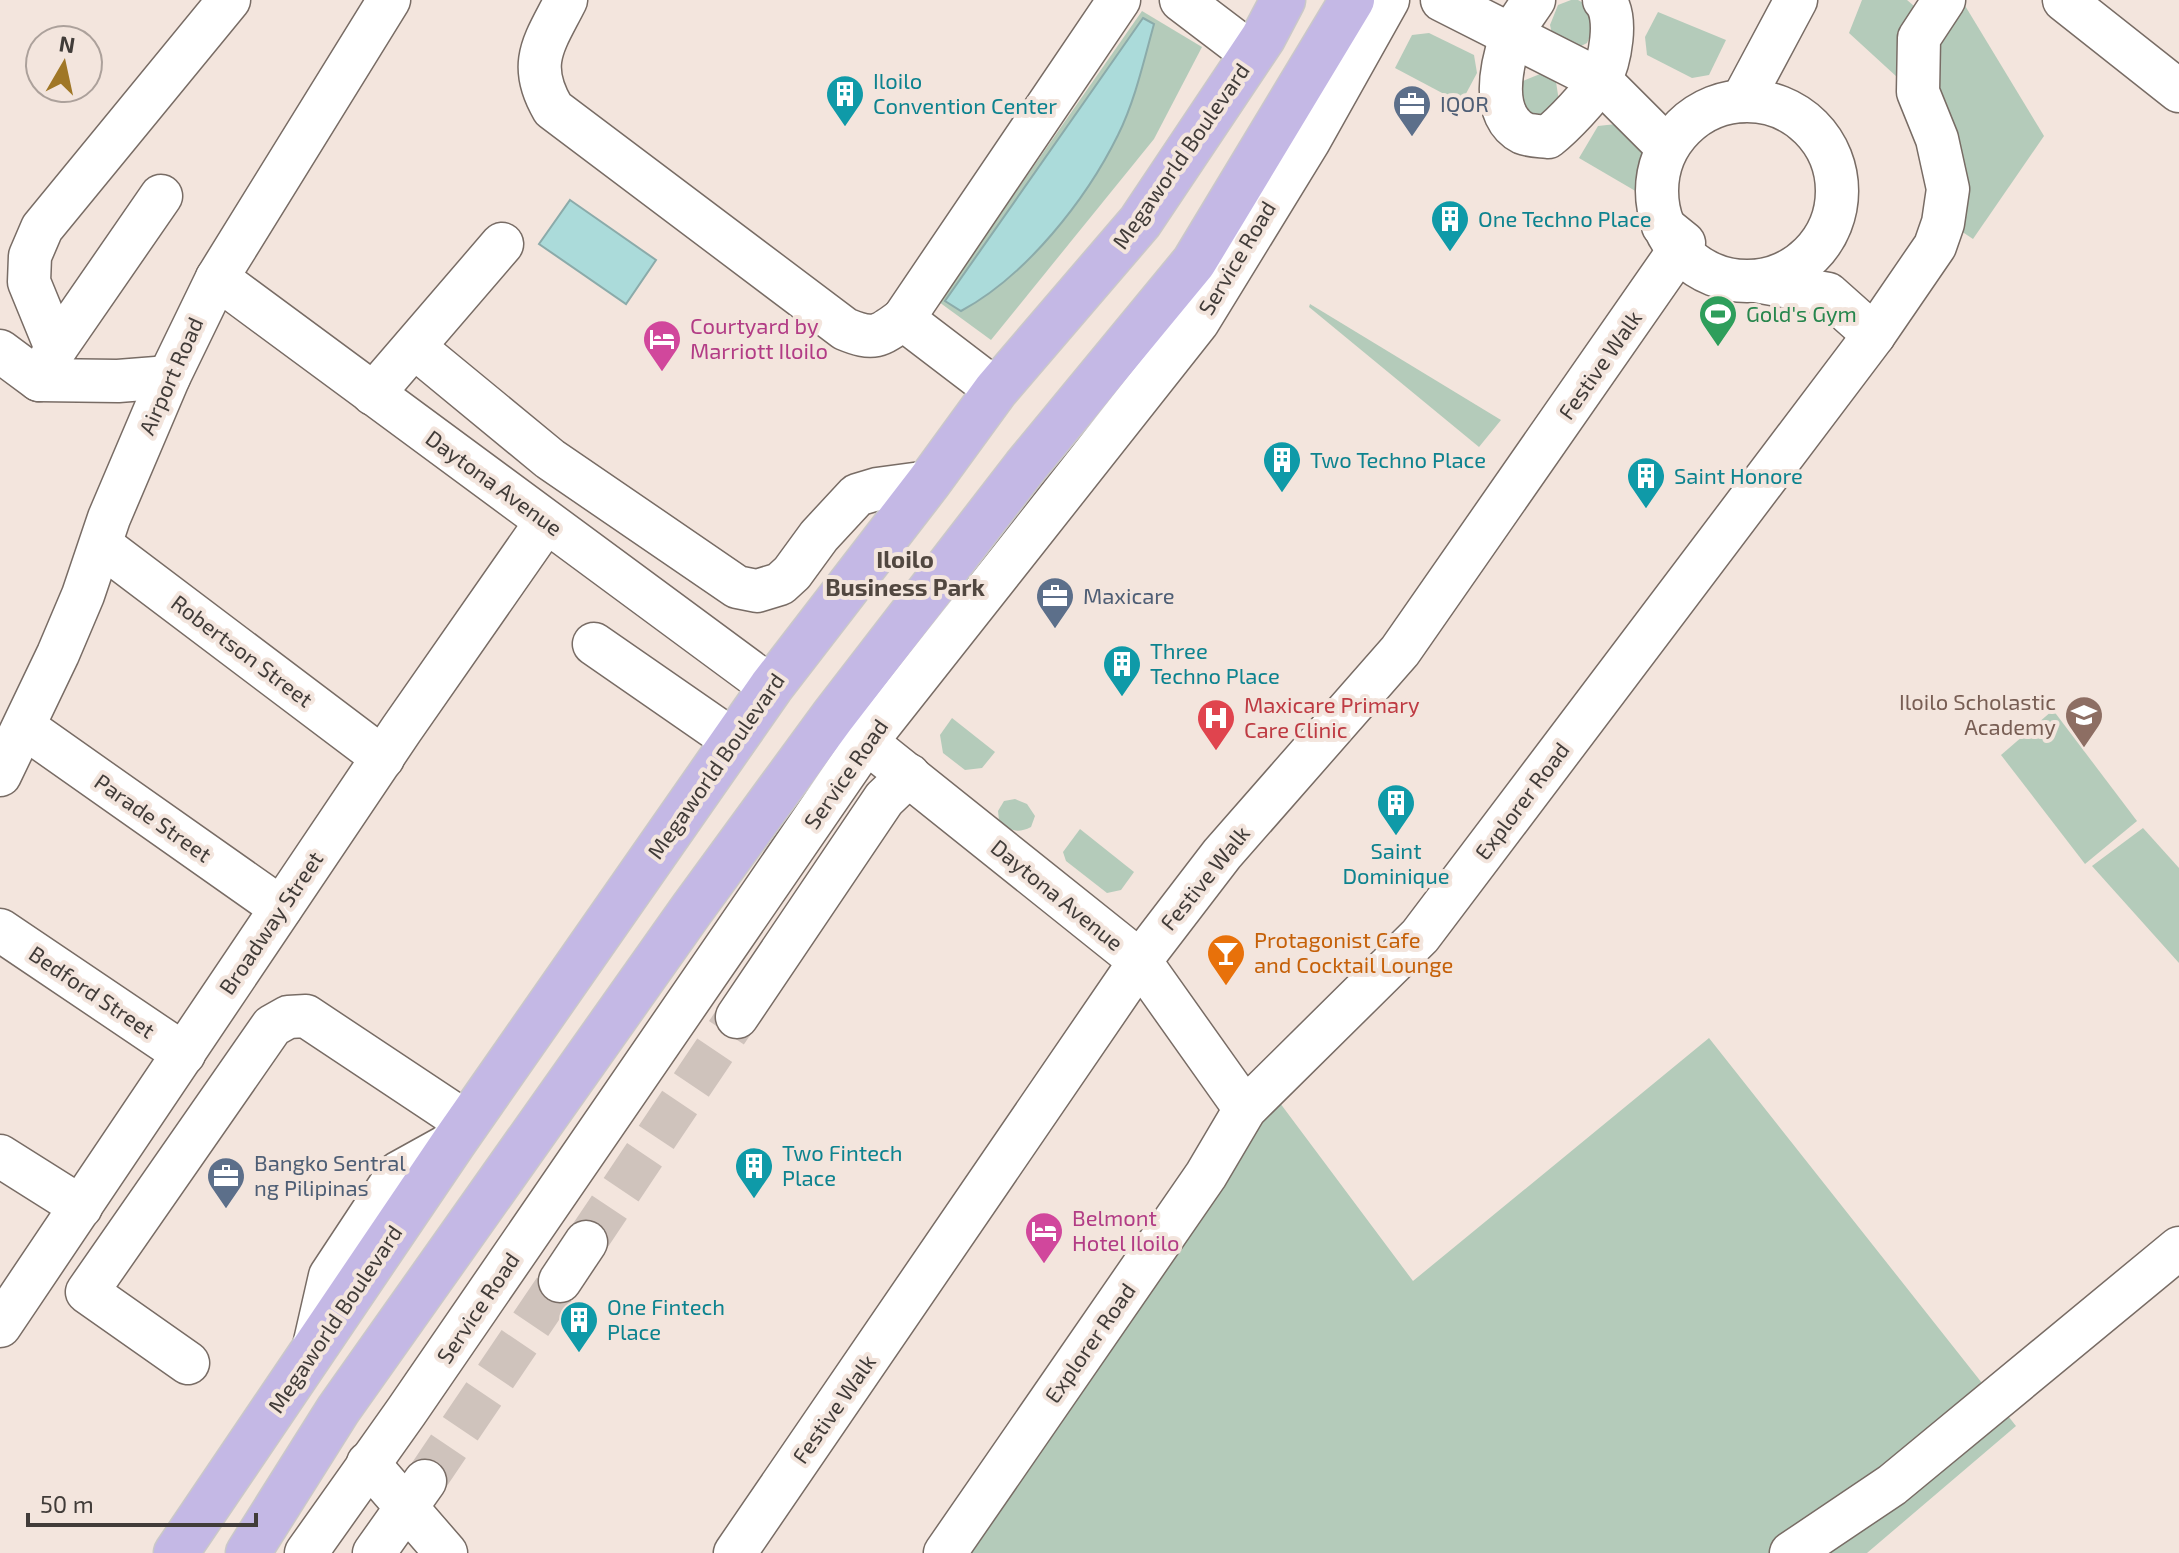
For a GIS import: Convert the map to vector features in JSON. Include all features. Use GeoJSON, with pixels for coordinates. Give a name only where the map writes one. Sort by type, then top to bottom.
{"type":"FeatureCollection","features":[{"type":"Feature","properties":{"kind":"main road","name":"Megaworld Boulevard"},"geometry":{"type":"LineString","coordinates":[[176,1553],[461,1133],[771,687],[996,390],[1140,222],[1258,46],[1283,0]]}},
{"type":"Feature","properties":{"kind":"main road"},"geometry":{"type":"LineString","coordinates":[[248,1553],[338,1410],[692,909],[850,729],[1025,467],[1194,262],[1352,0]]}},
{"type":"Feature","properties":{"kind":"main road"},"geometry":{"type":"LineString","coordinates":[[1258,46],[1276,28],[1303,31],[1316,52],[1313,67]]}},
{"type":"Feature","properties":{"kind":"street"},"geometry":{"type":"LineString","coordinates":[[47,364],[29,282],[30,256],[42,228],[229,0]]}},
{"type":"Feature","properties":{"kind":"street","name":"Airport Road"},"geometry":{"type":"LineString","coordinates":[[0,775],[64,639],[109,518],[169,377],[217,278],[389,0]]}},
{"type":"Feature","properties":{"kind":"street"},"geometry":{"type":"LineString","coordinates":[[566,0],[539,54],[542,90],[553,109],[845,329],[864,337],[880,336],[903,319],[1119,0]]}},
{"type":"Feature","properties":{"kind":"street"},"geometry":{"type":"LineString","coordinates":[[1181,0],[1258,46]]}},
{"type":"Feature","properties":{"kind":"street","name":"Service Road"},"geometry":{"type":"LineString","coordinates":[[306,1553],[415,1399],[850,729],[1198,322],[1309,141],[1388,0]]}},
{"type":"Feature","properties":{"kind":"street"},"geometry":{"type":"LineString","coordinates":[[1442,0],[1600,80],[1667,147]]}},
{"type":"Feature","properties":{"kind":"street"},"geometry":{"type":"LineString","coordinates":[[1534,0],[1512,35],[1501,102],[1508,121],[1525,134],[1548,137],[1567,122],[1600,80],[1612,37],[1612,19],[1604,0]]}},
{"type":"Feature","properties":{"kind":"street"},"geometry":{"type":"LineString","coordinates":[[1742,101],[1796,0]]}},
{"type":"Feature","properties":{"kind":"street","name":"Explorer Road"},"geometry":{"type":"LineString","coordinates":[[945,1553],[1206,1175],[1245,1109],[1420,936],[1874,335],[1935,246],[1943,223],[1948,189],[1937,139],[1918,92],[1919,38],[1944,0]]}},
{"type":"Feature","properties":{"kind":"street"},"geometry":{"type":"LineString","coordinates":[[2064,0],[2179,91]]}},
{"type":"Feature","properties":{"kind":"street"},"geometry":{"type":"LineString","coordinates":[[1756,281],[1784,272],[1809,256],[1826,234],[1836,208],[1836,180],[1829,154],[1813,131],[1792,113],[1766,103],[1742,101],[1714,104],[1687,123],[1667,147],[1658,170],[1656,198],[1663,226],[1678,250],[1700,268],[1727,279],[1828,294],[1874,335]]}},
{"type":"Feature","properties":{"kind":"street"},"geometry":{"type":"LineString","coordinates":[[47,364],[161,196]]}},
{"type":"Feature","properties":{"kind":"street","name":"Festive Walk"},"geometry":{"type":"LineString","coordinates":[[735,1553],[1140,961],[1222,854],[1400,651],[1684,243],[1663,226]]}},
{"type":"Feature","properties":{"kind":"street"},"geometry":{"type":"LineString","coordinates":[[373,394],[502,244]]}},
{"type":"Feature","properties":{"kind":"street","name":"Daytona Avenue"},"geometry":{"type":"LineString","coordinates":[[217,278],[771,687]]}},
{"type":"Feature","properties":{"kind":"street"},"geometry":{"type":"LineString","coordinates":[[903,319],[996,390]]}},
{"type":"Feature","properties":{"kind":"street"},"geometry":{"type":"LineString","coordinates":[[414,347],[550,459],[737,587],[757,591],[780,584],[857,495],[929,482]]}},
{"type":"Feature","properties":{"kind":"street"},"geometry":{"type":"LineString","coordinates":[[0,351],[118,381],[169,377]]}},
{"type":"Feature","properties":{"kind":"street","name":"Broadway Street"},"geometry":{"type":"LineString","coordinates":[[0,1326],[546,522]]}},
{"type":"Feature","properties":{"kind":"street","name":"Robertson Street"},"geometry":{"type":"LineString","coordinates":[[101,545],[383,758]]}},
{"type":"Feature","properties":{"kind":"street"},"geometry":{"type":"LineString","coordinates":[[594,644],[734,741]]}},
{"type":"Feature","properties":{"kind":"street","name":"Parade Street"},"geometry":{"type":"LineString","coordinates":[[24,727],[281,908]]}},
{"type":"Feature","properties":{"kind":"street","name":"Daytona Avenue"},"geometry":{"type":"LineString","coordinates":[[850,729],[1140,961],[1245,1109]]}},
{"type":"Feature","properties":{"kind":"street"},"geometry":{"type":"LineString","coordinates":[[737,1017],[884,799],[909,775]]}},
{"type":"Feature","properties":{"kind":"street","name":"Bedford Street"},"geometry":{"type":"LineString","coordinates":[[0,930],[184,1054]]}},
{"type":"Feature","properties":{"kind":"street"},"geometry":{"type":"LineString","coordinates":[[87,1292],[272,1026],[288,1017],[306,1016],[461,1133]]}},
{"type":"Feature","properties":{"kind":"street"},"geometry":{"type":"LineString","coordinates":[[0,1156],[81,1207]]}},
{"type":"Feature","properties":{"kind":"street"},"geometry":{"type":"LineString","coordinates":[[560,1281],[586,1242]]}},
{"type":"Feature","properties":{"kind":"street"},"geometry":{"type":"LineString","coordinates":[[1791,1553],[1892,1485],[2179,1248]]}},
{"type":"Feature","properties":{"kind":"street"},"geometry":{"type":"LineString","coordinates":[[44,1262],[188,1363]]}},
{"type":"Feature","properties":{"kind":"street"},"geometry":{"type":"LineString","coordinates":[[368,1463],[415,1495],[446,1553]]}},
{"type":"Feature","properties":{"kind":"street"},"geometry":{"type":"LineString","coordinates":[[374,1553],[415,1495]]}},
{"type":"Feature","properties":{"kind":"green space"},"geometry":{"type":"Polygon","coordinates":[[[1571,0],[1591,7],[1594,26],[1587,43],[1571,51],[1554,43],[1550,25],[1558,5],[1571,0]]]}},
{"type":"Feature","properties":{"kind":"green space"},"geometry":{"type":"Polygon","coordinates":[[[1862,0],[1907,0],[1914,6],[1902,41],[1897,77],[1849,33],[1862,0]]]}},
{"type":"Feature","properties":{"kind":"green space"},"geometry":{"type":"Polygon","coordinates":[[[1964,4],[2044,136],[1973,239],[1961,231],[1936,90],[1940,38],[1964,4]]]}},
{"type":"Feature","properties":{"kind":"green space"},"geometry":{"type":"Polygon","coordinates":[[[1142,11],[1202,47],[1154,139],[991,340],[939,302],[1142,11]]]}},
{"type":"Feature","properties":{"kind":"green space"},"geometry":{"type":"Polygon","coordinates":[[[1658,12],[1726,40],[1709,75],[1692,78],[1647,55],[1645,37],[1658,12]]]}},
{"type":"Feature","properties":{"kind":"green space"},"geometry":{"type":"Polygon","coordinates":[[[1429,33],[1474,55],[1477,73],[1461,103],[1395,68],[1412,35],[1429,33]]]}},
{"type":"Feature","properties":{"kind":"green space"},"geometry":{"type":"Polygon","coordinates":[[[1540,74],[1556,82],[1559,101],[1536,126],[1514,100],[1523,81],[1540,74]]]}},
{"type":"Feature","properties":{"kind":"green space"},"geometry":{"type":"Polygon","coordinates":[[[1616,124],[1661,167],[1644,196],[1579,158],[1598,126],[1616,124]]]}},
{"type":"Feature","properties":{"kind":"green space"},"geometry":{"type":"Polygon","coordinates":[[[1310,304],[1501,420],[1479,447],[1309,307],[1310,304]]]}},
{"type":"Feature","properties":{"kind":"green space"},"geometry":{"type":"Polygon","coordinates":[[[2053,710],[2137,821],[2085,864],[2001,755],[2053,710]]]}},
{"type":"Feature","properties":{"kind":"green space"},"geometry":{"type":"Polygon","coordinates":[[[952,718],[995,752],[982,768],[965,770],[943,753],[940,735],[952,718]]]}},
{"type":"Feature","properties":{"kind":"green space"},"geometry":{"type":"Polygon","coordinates":[[[1015,799],[1027,804],[1035,816],[1031,827],[1014,830],[999,820],[998,811],[1004,801],[1015,799]]]}},
{"type":"Feature","properties":{"kind":"green space"},"geometry":{"type":"Polygon","coordinates":[[[2143,828],[2179,868],[2179,963],[2092,866],[2143,828]]]}},
{"type":"Feature","properties":{"kind":"green space"},"geometry":{"type":"Polygon","coordinates":[[[1080,829],[1134,872],[1121,890],[1107,893],[1066,861],[1063,852],[1080,829]]]}},
{"type":"Feature","properties":{"kind":"green space"},"geometry":{"type":"Polygon","coordinates":[[[1709,1038],[2016,1426],[1867,1553],[965,1553],[1277,1099],[1413,1281],[1709,1038]]]}},
{"type":"Feature","properties":{"kind":"water"},"geometry":{"type":"Polygon","coordinates":[[[1143,18],[1154,24],[1134,94],[1118,135],[1089,185],[1052,234],[1008,278],[961,311],[945,301],[1143,18]]]}},
{"type":"Feature","properties":{"kind":"water"},"geometry":{"type":"Polygon","coordinates":[[[570,200],[656,260],[626,304],[539,244],[570,200]]]}},
{"type":"Feature","properties":{"kind":"tunnel"},"geometry":{"type":"LineString","coordinates":[[586,1242],[737,1017]]}},
{"type":"Feature","properties":{"kind":"tunnel"},"geometry":{"type":"LineString","coordinates":[[425,1481],[560,1281]]}},
{"type":"Feature","properties":{"kind":"place","name":"Iloilo Convention Center"},"geometry":{"type":"Point","coordinates":[845,128]}},
{"type":"Feature","properties":{"kind":"place","name":"IQOR"},"geometry":{"type":"Point","coordinates":[1412,138]}},
{"type":"Feature","properties":{"kind":"place","name":"One Techno Place"},"geometry":{"type":"Point","coordinates":[1450,253]}},
{"type":"Feature","properties":{"kind":"place","name":"Gold's Gym"},"geometry":{"type":"Point","coordinates":[1718,348]}},
{"type":"Feature","properties":{"kind":"place","name":"Courtyard by Marriott Iloilo"},"geometry":{"type":"Point","coordinates":[662,373]}},
{"type":"Feature","properties":{"kind":"place","name":"Two Techno Place"},"geometry":{"type":"Point","coordinates":[1282,494]}},
{"type":"Feature","properties":{"kind":"place","name":"Saint Honore"},"geometry":{"type":"Point","coordinates":[1646,510]}},
{"type":"Feature","properties":{"kind":"place","name":"Maxicare"},"geometry":{"type":"Point","coordinates":[1055,630]}},
{"type":"Feature","properties":{"kind":"place","name":"Three Techno Place"},"geometry":{"type":"Point","coordinates":[1122,698]}},
{"type":"Feature","properties":{"kind":"place","name":"Iloilo Scholastic Academy"},"geometry":{"type":"Point","coordinates":[2084,749]}},
{"type":"Feature","properties":{"kind":"place","name":"Maxicare Primary Care Clinic"},"geometry":{"type":"Point","coordinates":[1216,752]}},
{"type":"Feature","properties":{"kind":"place","name":"Saint Dominique"},"geometry":{"type":"Point","coordinates":[1396,837]}},
{"type":"Feature","properties":{"kind":"place","name":"Protagonist Cafe and Cocktail Lounge"},"geometry":{"type":"Point","coordinates":[1226,987]}},
{"type":"Feature","properties":{"kind":"place","name":"Two Fintech Place"},"geometry":{"type":"Point","coordinates":[754,1200]}},
{"type":"Feature","properties":{"kind":"place","name":"Bangko Sentral ng Pilipinas"},"geometry":{"type":"Point","coordinates":[226,1210]}},
{"type":"Feature","properties":{"kind":"place","name":"Belmont Hotel Iloilo"},"geometry":{"type":"Point","coordinates":[1044,1265]}},
{"type":"Feature","properties":{"kind":"place","name":"One Fintech Place"},"geometry":{"type":"Point","coordinates":[579,1354]}},
{"type":"Feature","properties":{"kind":"district","name":"Iloilo Business Park"},"geometry":{"type":"Point","coordinates":[905,574]}}]}
